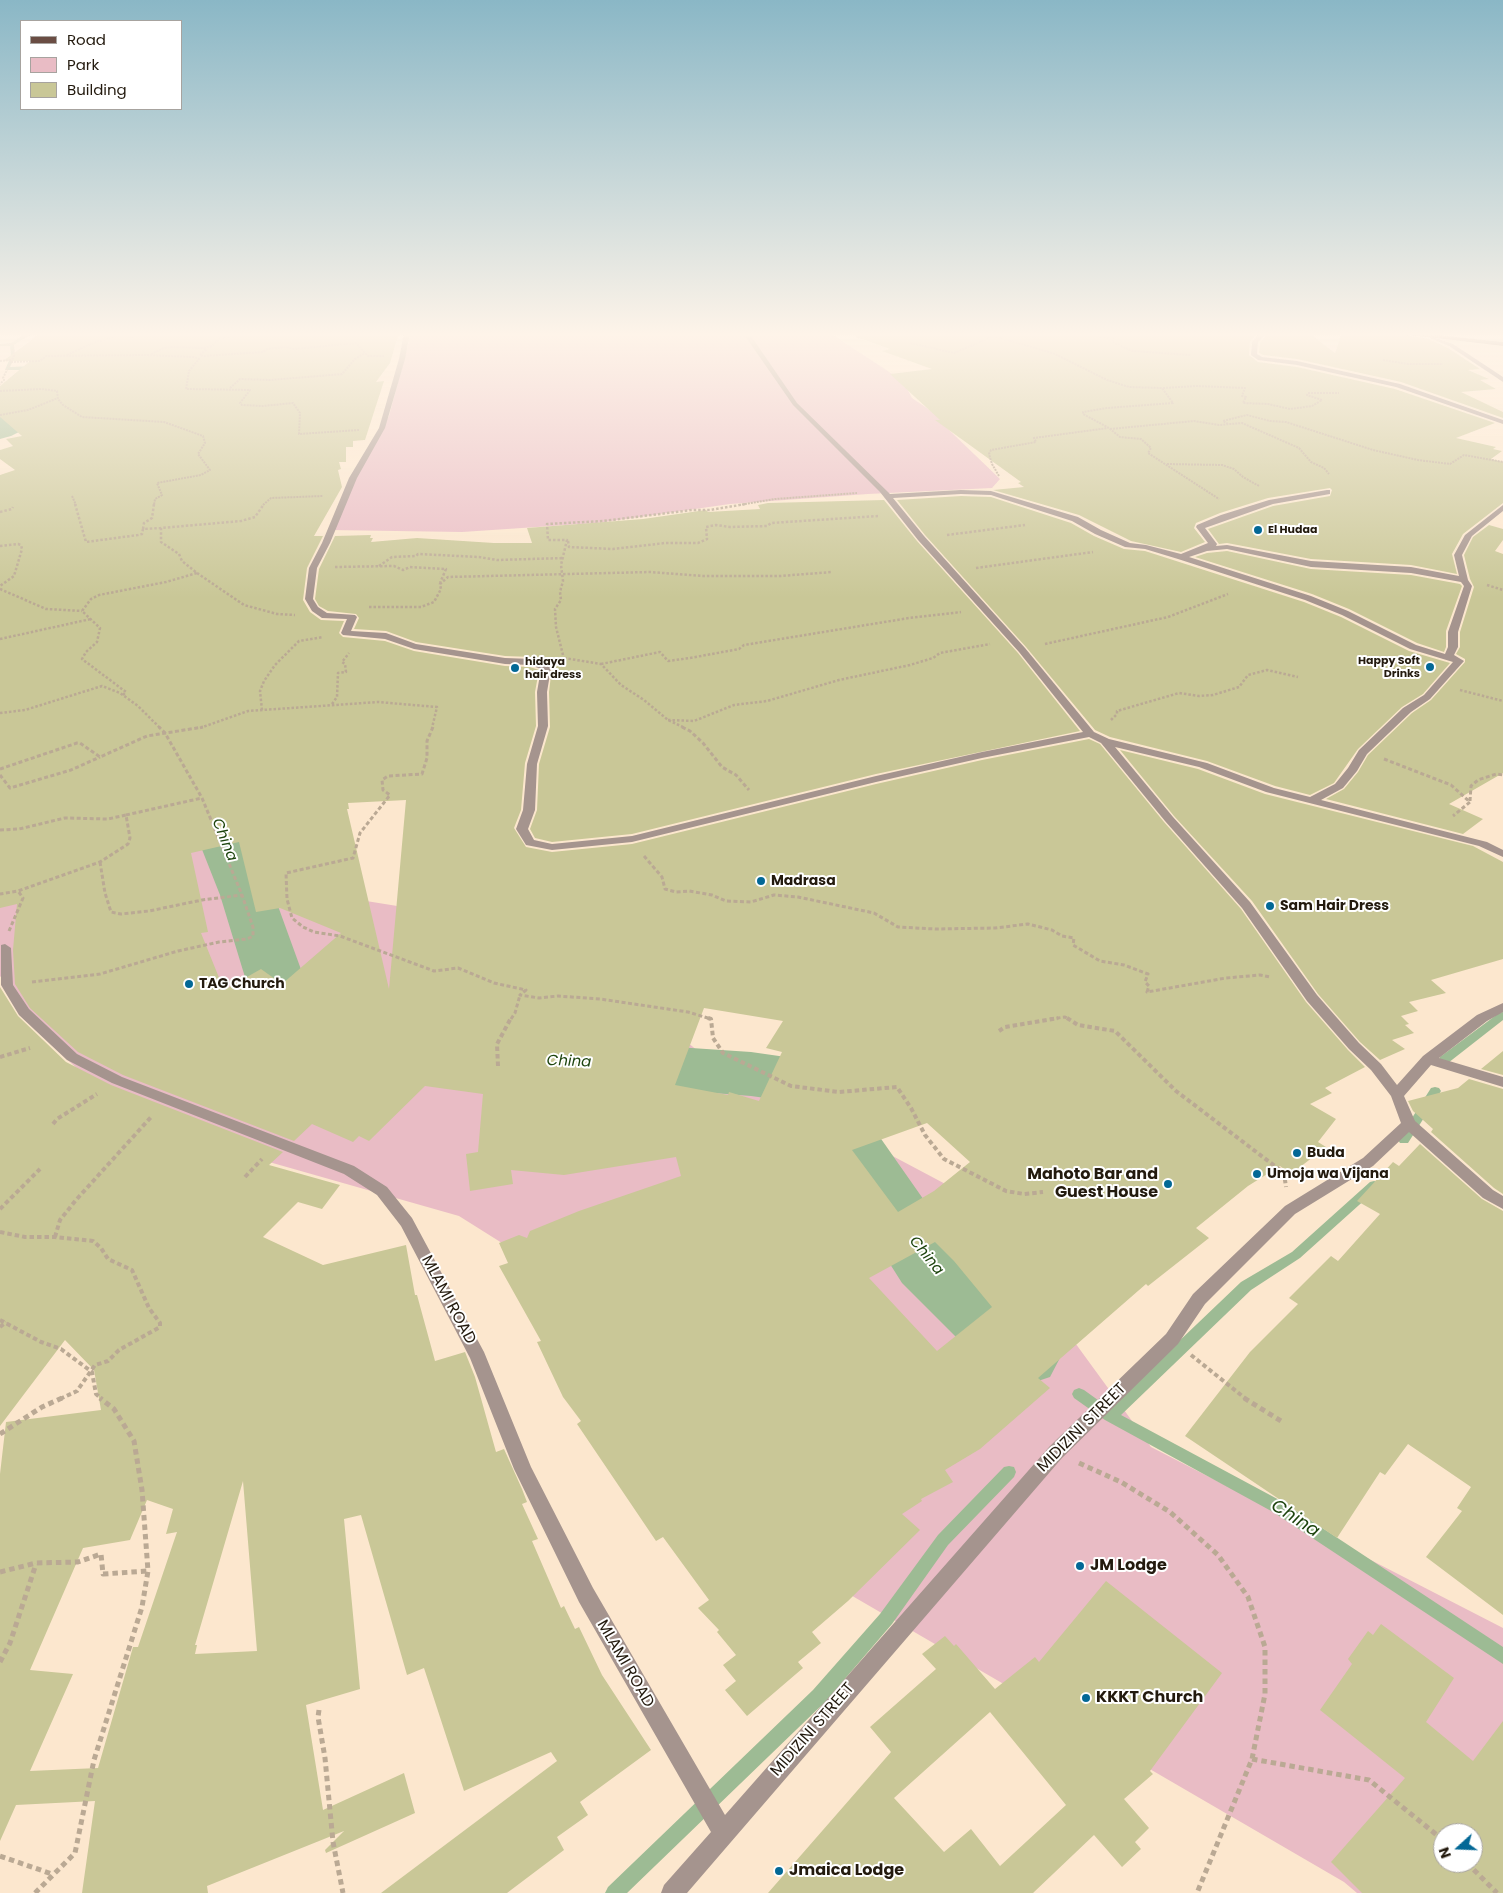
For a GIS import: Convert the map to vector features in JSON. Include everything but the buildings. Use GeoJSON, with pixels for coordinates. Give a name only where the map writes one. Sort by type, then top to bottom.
{"type":"FeatureCollection","features":[{"type":"Feature","properties":{"kind":"street"},"geometry":{"type":"LineString","coordinates":[[384,421],[344,496],[326,543],[313,568],[309,599],[316,609],[325,616],[352,617],[346,633],[386,636],[414,646],[505,661],[532,662],[546,668],[542,692],[543,726],[532,764],[529,810],[522,829],[530,843],[552,847],[632,839],[934,766],[1090,734]]}},
{"type":"Feature","properties":{"kind":"street"},"geometry":{"type":"LineString","coordinates":[[813,421],[885,493],[921,538],[1022,650],[1090,734],[1105,741],[1203,765],[1270,790],[1416,825],[1483,844],[1503,854]]}},
{"type":"Feature","properties":{"kind":"street"},"geometry":{"type":"LineString","coordinates":[[885,493],[961,492],[991,493],[1006,497],[1075,518],[1098,532],[1128,544],[1181,557],[1308,598],[1345,613],[1413,647],[1459,661]]}},
{"type":"Feature","properties":{"kind":"street"},"geometry":{"type":"LineString","coordinates":[[1199,552],[1212,544],[1200,528],[1272,502],[1327,492]]}},
{"type":"Feature","properties":{"kind":"street"},"geometry":{"type":"LineString","coordinates":[[1459,661],[1449,656],[1453,646],[1453,632],[1468,586],[1464,580],[1458,555],[1468,535],[1503,506]]}},
{"type":"Feature","properties":{"kind":"street"},"geometry":{"type":"LineString","coordinates":[[1181,557],[1227,547],[1311,564],[1411,570],[1464,580]]}},
{"type":"Feature","properties":{"kind":"street"},"geometry":{"type":"LineString","coordinates":[[1312,800],[1339,786],[1353,769],[1363,752],[1407,710],[1436,688],[1459,661]]}},
{"type":"Feature","properties":{"kind":"street"},"geometry":{"type":"LineString","coordinates":[[1105,741],[1169,819],[1246,905],[1312,998],[1354,1046],[1376,1067],[1397,1095],[1409,1124],[1488,1194],[1503,1203]]}},
{"type":"Feature","properties":{"kind":"street","name":"MLAMI ROAD"},"geometry":{"type":"LineString","coordinates":[[5,948],[7,984],[24,1012],[72,1057],[117,1080],[349,1170],[382,1191],[408,1222],[478,1357],[523,1469],[586,1595],[724,1834]]}},
{"type":"Feature","properties":{"kind":"street"},"geometry":{"type":"LineString","coordinates":[[1397,1095],[1428,1059],[1482,1018],[1503,1007]]}},
{"type":"Feature","properties":{"kind":"street"},"geometry":{"type":"LineString","coordinates":[[1428,1059],[1503,1082]]}},
{"type":"Feature","properties":{"kind":"street","name":"MIDIZINI STREET"},"geometry":{"type":"LineString","coordinates":[[672,1893],[1056,1452],[1094,1412],[1172,1339],[1199,1299],[1290,1210],[1368,1162],[1409,1124]]}},
{"type":"Feature","properties":{"kind":"path"},"geometry":{"type":"LineString","coordinates":[[72,496],[78,508],[86,542],[142,534],[142,526],[152,518],[154,499],[162,495],[157,483],[201,475],[210,470],[198,454],[205,443],[203,436],[164,422],[155,421]]}},
{"type":"Feature","properties":{"kind":"path"},"geometry":{"type":"LineString","coordinates":[[301,421],[298,426],[299,434],[382,428]]}},
{"type":"Feature","properties":{"kind":"path"},"geometry":{"type":"LineString","coordinates":[[1094,421],[1109,428],[1120,437],[1141,439],[1152,448],[1148,453],[1241,512]]}},
{"type":"Feature","properties":{"kind":"path"},"geometry":{"type":"LineString","coordinates":[[1006,497],[999,484],[998,473],[992,464],[989,454],[991,450],[1036,442],[1034,438],[1109,428],[1190,421]]}},
{"type":"Feature","properties":{"kind":"path"},"geometry":{"type":"LineString","coordinates":[[1196,421],[1219,425],[1242,423],[1299,448],[1311,462],[1324,468],[1330,475]]}},
{"type":"Feature","properties":{"kind":"path"},"geometry":{"type":"LineString","coordinates":[[1224,421],[1228,424]]}},
{"type":"Feature","properties":{"kind":"path"},"geometry":{"type":"LineString","coordinates":[[1267,421],[1286,422],[1373,450],[1418,460],[1450,464],[1464,455],[1503,462]]}},
{"type":"Feature","properties":{"kind":"path"},"geometry":{"type":"LineString","coordinates":[[1166,464],[1222,465],[1234,469],[1243,477],[1259,486],[1272,502]]}},
{"type":"Feature","properties":{"kind":"path"},"geometry":{"type":"LineString","coordinates":[[567,540],[548,540],[547,524],[604,521],[692,510],[710,510],[774,499],[885,493]]}},
{"type":"Feature","properties":{"kind":"path"},"geometry":{"type":"LineString","coordinates":[[143,529],[241,521],[255,517],[265,502],[277,497],[344,496]]}},
{"type":"Feature","properties":{"kind":"path"},"geometry":{"type":"LineString","coordinates":[[0,512],[12,509],[13,507]]}},
{"type":"Feature","properties":{"kind":"path"},"geometry":{"type":"LineString","coordinates":[[567,540],[569,547],[613,549],[665,543],[698,544],[707,539],[706,527],[716,525],[730,527],[767,526],[771,523],[901,514]]}},
{"type":"Feature","properties":{"kind":"path"},"geometry":{"type":"LineString","coordinates":[[921,538],[1026,525]]}},
{"type":"Feature","properties":{"kind":"path"},"geometry":{"type":"LineString","coordinates":[[161,528],[161,542],[179,554],[182,561],[197,573],[244,605],[255,610],[277,614],[325,616]]}},
{"type":"Feature","properties":{"kind":"path"},"geometry":{"type":"LineString","coordinates":[[564,658],[556,627],[555,609],[561,600],[561,566],[567,540]]}},
{"type":"Feature","properties":{"kind":"path"},"geometry":{"type":"LineString","coordinates":[[0,546],[18,544],[21,545],[22,549],[14,576],[0,588],[46,609],[82,611],[100,628],[97,642],[82,659],[126,692],[123,695]]}},
{"type":"Feature","properties":{"kind":"path"},"geometry":{"type":"LineString","coordinates":[[973,568],[1059,558],[1128,544]]}},
{"type":"Feature","properties":{"kind":"path"},"geometry":{"type":"LineString","coordinates":[[379,566],[392,557],[416,556],[418,554],[479,557],[497,560],[564,558]]}},
{"type":"Feature","properties":{"kind":"path"},"geometry":{"type":"LineString","coordinates":[[313,568],[394,566],[403,570],[410,567],[446,569],[440,584],[441,590],[434,602],[422,607],[369,607],[352,617]]}},
{"type":"Feature","properties":{"kind":"path"},"geometry":{"type":"LineString","coordinates":[[440,584],[448,577],[668,572],[703,576],[780,576],[832,572]]}},
{"type":"Feature","properties":{"kind":"path"},"geometry":{"type":"LineString","coordinates":[[82,611],[91,599],[99,595],[166,582],[197,573]]}},
{"type":"Feature","properties":{"kind":"path"},"geometry":{"type":"LineString","coordinates":[[1022,650],[1168,617],[1180,610],[1263,585]]}},
{"type":"Feature","properties":{"kind":"path"},"geometry":{"type":"LineString","coordinates":[[546,668],[564,658],[601,664],[660,652],[668,661],[909,618],[984,609]]}},
{"type":"Feature","properties":{"kind":"path"},"geometry":{"type":"LineString","coordinates":[[0,639],[91,619]]}},
{"type":"Feature","properties":{"kind":"path"},"geometry":{"type":"LineString","coordinates":[[262,710],[260,690],[264,680],[275,665],[298,641],[346,633]]}},
{"type":"Feature","properties":{"kind":"path"},"geometry":{"type":"LineString","coordinates":[[331,705],[337,697],[338,673],[346,672],[345,664],[342,662],[366,634]]}},
{"type":"Feature","properties":{"kind":"path"},"geometry":{"type":"LineString","coordinates":[[668,720],[694,721],[734,705],[790,696],[799,691],[839,680],[910,665],[962,648],[1012,640]]}},
{"type":"Feature","properties":{"kind":"path"},"geometry":{"type":"LineString","coordinates":[[601,664],[621,685],[644,700],[668,720],[690,731],[703,743],[722,767],[736,775],[755,796],[741,813]]}},
{"type":"Feature","properties":{"kind":"path"},"geometry":{"type":"LineString","coordinates":[[1124,745],[1120,732],[1109,722],[1118,711],[1179,693],[1200,696],[1213,695],[1239,687],[1248,675],[1267,670],[1298,677]]}},
{"type":"Feature","properties":{"kind":"path"},"geometry":{"type":"LineString","coordinates":[[0,713],[25,710],[102,686],[123,695],[138,706],[164,733],[202,798],[242,895],[253,927],[253,936],[247,939],[219,942],[178,951],[100,974],[7,984]]}},
{"type":"Feature","properties":{"kind":"path"},"geometry":{"type":"LineString","coordinates":[[1436,688],[1456,689],[1503,701]]}},
{"type":"Feature","properties":{"kind":"path"},"geometry":{"type":"LineString","coordinates":[[0,775],[10,788],[71,770],[147,736],[198,729],[238,714],[262,710],[378,702],[437,707],[432,730],[427,741],[427,758],[422,774],[388,776],[382,780],[382,790],[390,795],[360,833],[355,856],[286,873],[287,899],[292,918],[303,927],[314,932],[340,936],[434,971],[458,968],[494,983],[526,990],[520,995],[515,1013],[502,1032],[497,1044],[498,1066]]}},
{"type":"Feature","properties":{"kind":"path"},"geometry":{"type":"LineString","coordinates":[[0,768],[77,743],[80,743],[100,757]]}},
{"type":"Feature","properties":{"kind":"path"},"geometry":{"type":"LineString","coordinates":[[1363,752],[1377,755],[1390,762],[1451,785],[1470,802]]}},
{"type":"Feature","properties":{"kind":"path"},"geometry":{"type":"LineString","coordinates":[[1416,825],[1422,819],[1450,819],[1470,802],[1471,786],[1478,780],[1496,774],[1503,775]]}},
{"type":"Feature","properties":{"kind":"path"},"geometry":{"type":"LineString","coordinates":[[0,830],[19,829],[66,818],[108,819],[202,798]]}},
{"type":"Feature","properties":{"kind":"path"},"geometry":{"type":"LineString","coordinates":[[0,894],[18,891],[100,862],[128,844],[130,838],[126,815]]}},
{"type":"Feature","properties":{"kind":"path"},"geometry":{"type":"LineString","coordinates":[[632,839],[648,864],[662,877],[666,889],[676,892],[689,891],[712,895],[726,901],[751,902],[774,895],[798,897],[874,913],[898,927],[995,928],[1028,924],[1074,938],[1073,945],[1100,962],[1124,965],[1148,974],[1145,982],[1149,986],[1147,992],[1226,978],[1254,976],[1301,980]]}},
{"type":"Feature","properties":{"kind":"path"},"geometry":{"type":"LineString","coordinates":[[100,862],[105,893],[112,912],[121,914],[150,912],[202,900],[242,895]]}},
{"type":"Feature","properties":{"kind":"path"},"geometry":{"type":"LineString","coordinates":[[5,948],[11,923],[23,898],[18,891]]}},
{"type":"Feature","properties":{"kind":"path"},"geometry":{"type":"LineString","coordinates":[[520,995],[539,998],[558,996],[600,999],[688,1012],[711,1019],[713,1038],[723,1053],[791,1086],[839,1092],[897,1087],[911,1108],[925,1135],[944,1160],[1006,1190],[1024,1194],[1043,1192]]}},
{"type":"Feature","properties":{"kind":"path"},"geometry":{"type":"LineString","coordinates":[[1000,1031],[1005,1027],[1065,1016],[1078,1024],[1115,1031],[1176,1091],[1284,1173],[1290,1210]]}},
{"type":"Feature","properties":{"kind":"path"},"geometry":{"type":"LineString","coordinates":[[53,1124],[57,1119],[86,1103],[117,1080]]}},
{"type":"Feature","properties":{"kind":"path"},"geometry":{"type":"LineString","coordinates":[[55,1237],[60,1220],[76,1200],[168,1100]]}},
{"type":"Feature","properties":{"kind":"path"},"geometry":{"type":"LineString","coordinates":[[0,1209],[40,1170]]}},
{"type":"Feature","properties":{"kind":"path"},"geometry":{"type":"LineString","coordinates":[[0,1232],[25,1237],[55,1237],[93,1241],[101,1248],[108,1259],[132,1270],[150,1308],[160,1323],[160,1327],[119,1350],[108,1361],[94,1365],[92,1372],[77,1390],[42,1407],[0,1434]]}},
{"type":"Feature","properties":{"kind":"path"},"geometry":{"type":"LineString","coordinates":[[0,1320],[41,1342],[61,1349],[92,1372],[96,1394],[114,1409],[134,1442],[142,1490],[148,1571],[142,1607],[94,1760],[75,1853],[35,1893]]}},
{"type":"Feature","properties":{"kind":"path"},"geometry":{"type":"LineString","coordinates":[[0,1327],[6,1322]]}},
{"type":"Feature","properties":{"kind":"path"},"geometry":{"type":"LineString","coordinates":[[1172,1339],[1240,1395],[1281,1421]]}},
{"type":"Feature","properties":{"kind":"path"},"geometry":{"type":"LineString","coordinates":[[1056,1452],[1121,1482],[1170,1512],[1218,1555],[1248,1597],[1265,1647],[1265,1694],[1252,1759],[1197,1893]]}},
{"type":"Feature","properties":{"kind":"path"},"geometry":{"type":"LineString","coordinates":[[0,1572],[36,1563],[78,1562],[101,1554],[103,1574],[148,1571]]}},
{"type":"Feature","properties":{"kind":"path"},"geometry":{"type":"LineString","coordinates":[[0,1662],[10,1643],[36,1563]]}},
{"type":"Feature","properties":{"kind":"path"},"geometry":{"type":"LineString","coordinates":[[319,1710],[318,1717],[326,1758],[333,1842],[343,1893]]}},
{"type":"Feature","properties":{"kind":"path"},"geometry":{"type":"LineString","coordinates":[[1252,1759],[1369,1780],[1433,1832]]}},
{"type":"Feature","properties":{"kind":"path"},"geometry":{"type":"LineString","coordinates":[[0,1856],[52,1874]]}},
{"type":"Feature","properties":{"kind":"path"},"geometry":{"type":"LineString","coordinates":[[1477,1873],[1497,1893]]}},
{"type":"Feature","properties":{"kind":"green space"},"geometry":{"type":"Polygon","coordinates":[[[386,421],[942,421],[1000,479],[992,488],[868,494],[730,504],[597,523],[462,532],[331,530],[353,481],[386,421]]]}},
{"type":"Feature","properties":{"kind":"green space"},"geometry":{"type":"Polygon","coordinates":[[[0,589],[227,840],[360,900],[552,931],[704,1056],[968,1196],[1151,1447],[1503,1628],[1503,1893],[1357,1893],[1344,1882],[818,1576],[607,1309],[459,1216],[139,1125],[59,1052],[0,976],[0,589]]]}},
{"type":"Feature","properties":{"kind":"waterway"},"geometry":{"type":"LineString","coordinates":[[0,429],[16,421]]}},
{"type":"Feature","properties":{"kind":"waterway","name":"China"},"geometry":{"type":"LineString","coordinates":[[195,771],[247,895],[278,987],[334,1004],[344,1009]]}},
{"type":"Feature","properties":{"kind":"waterway"},"geometry":{"type":"LineString","coordinates":[[1444,1060],[1503,1015]]}},
{"type":"Feature","properties":{"kind":"waterway","name":"China"},"geometry":{"type":"LineString","coordinates":[[602,1063],[751,1074],[807,1082],[928,1263],[1023,1354]]}},
{"type":"Feature","properties":{"kind":"waterway"},"geometry":{"type":"LineString","coordinates":[[1404,1140],[1435,1091]]}},
{"type":"Feature","properties":{"kind":"waterway"},"geometry":{"type":"LineString","coordinates":[[1110,1416],[1246,1286],[1296,1255],[1374,1185]]}},
{"type":"Feature","properties":{"kind":"waterway","name":"China"},"geometry":{"type":"LineString","coordinates":[[1079,1394],[1110,1416]]}},
{"type":"Feature","properties":{"kind":"waterway","name":"China"},"geometry":{"type":"LineString","coordinates":[[1110,1416],[1278,1507],[1503,1656]]}},
{"type":"Feature","properties":{"kind":"waterway"},"geometry":{"type":"LineString","coordinates":[[614,1893],[819,1696],[886,1619],[943,1540],[1009,1472]]}},
{"type":"Feature","properties":{"kind":"place","name":"El Hudaa"},"geometry":{"type":"Point","coordinates":[1258,530]}},
{"type":"Feature","properties":{"kind":"place","name":"Happy Soft Drinks"},"geometry":{"type":"Point","coordinates":[1430,667]}},
{"type":"Feature","properties":{"kind":"place","name":"hidaya hair dress"},"geometry":{"type":"Point","coordinates":[515,668]}},
{"type":"Feature","properties":{"kind":"place","name":"Madrasa"},"geometry":{"type":"Point","coordinates":[761,881]}},
{"type":"Feature","properties":{"kind":"place","name":"Sam Hair Dress"},"geometry":{"type":"Point","coordinates":[1270,906]}},
{"type":"Feature","properties":{"kind":"place","name":"TAG Church"},"geometry":{"type":"Point","coordinates":[189,984]}},
{"type":"Feature","properties":{"kind":"place","name":"Buda"},"geometry":{"type":"Point","coordinates":[1297,1153]}},
{"type":"Feature","properties":{"kind":"place","name":"Umoja wa Vijana"},"geometry":{"type":"Point","coordinates":[1257,1174]}},
{"type":"Feature","properties":{"kind":"place","name":"Mahoto Bar and Guest House"},"geometry":{"type":"Point","coordinates":[1168,1184]}},
{"type":"Feature","properties":{"kind":"place","name":"JM Lodge"},"geometry":{"type":"Point","coordinates":[1080,1566]}},
{"type":"Feature","properties":{"kind":"place","name":"KKKT Church"},"geometry":{"type":"Point","coordinates":[1086,1698]}},
{"type":"Feature","properties":{"kind":"place","name":"Jmaica Lodge"},"geometry":{"type":"Point","coordinates":[779,1871]}}]}
